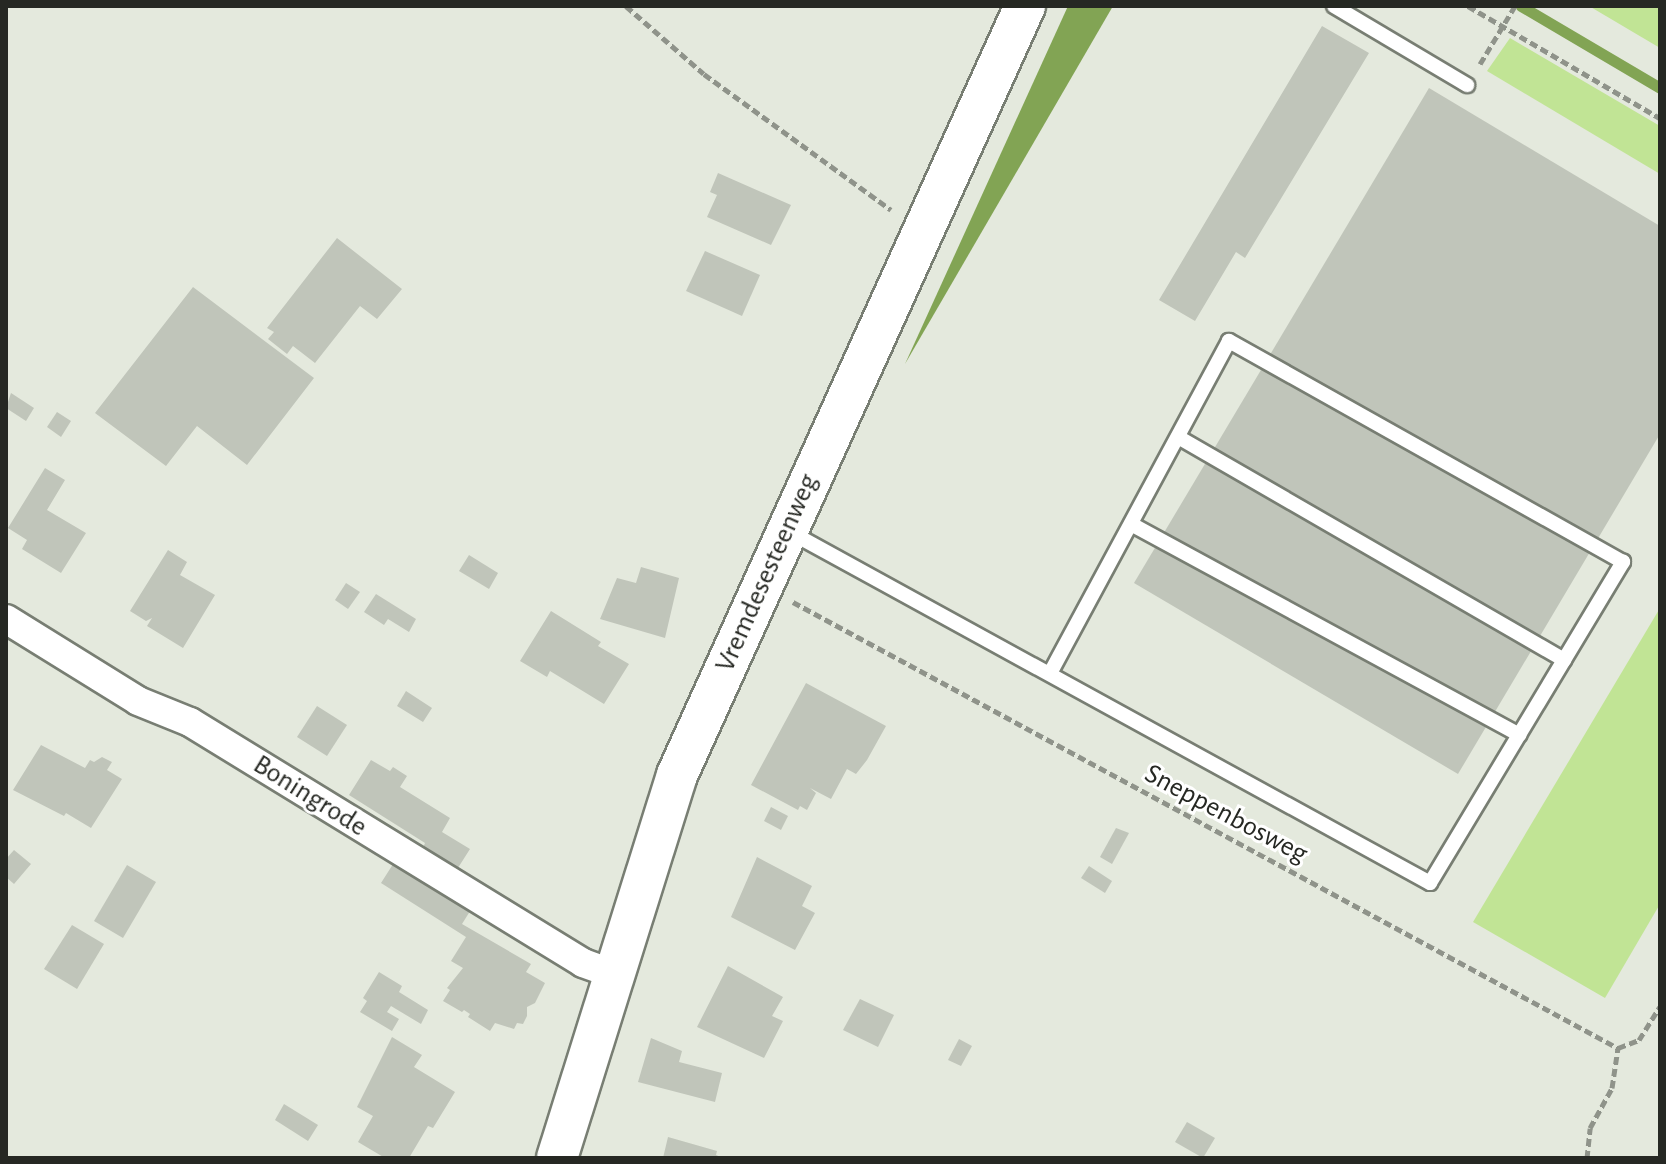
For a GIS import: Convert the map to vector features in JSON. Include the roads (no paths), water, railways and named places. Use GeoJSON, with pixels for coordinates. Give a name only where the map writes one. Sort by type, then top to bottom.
{"type":"FeatureCollection","features":[{"type":"Feature","properties":{"kind":"street","name":"Vremdesesteenweg"},"geometry":{"type":"LineString","coordinates":[[557,1158],[677,775],[1025,6]]}},
{"type":"Feature","properties":{"kind":"street","name":"Boningrode"},"geometry":{"type":"LineString","coordinates":[[6,619],[138,701],[190,722],[583,963],[613,974]]}},
{"type":"Feature","properties":{"kind":"lane"},"geometry":{"type":"LineString","coordinates":[[1334,6],[1467,85]]}},
{"type":"Feature","properties":{"kind":"lane"},"geometry":{"type":"LineString","coordinates":[[786,530],[1430,883],[1623,562],[1229,341],[1050,673]]}},
{"type":"Feature","properties":{"kind":"lane"},"geometry":{"type":"LineString","coordinates":[[1178,437],[1564,660]]}},
{"type":"Feature","properties":{"kind":"lane"},"geometry":{"type":"LineString","coordinates":[[1131,524],[1519,735]]}},
{"type":"Feature","properties":{"kind":"waterway"},"geometry":{"type":"LineString","coordinates":[[1521,6],[1660,88]]}}]}
